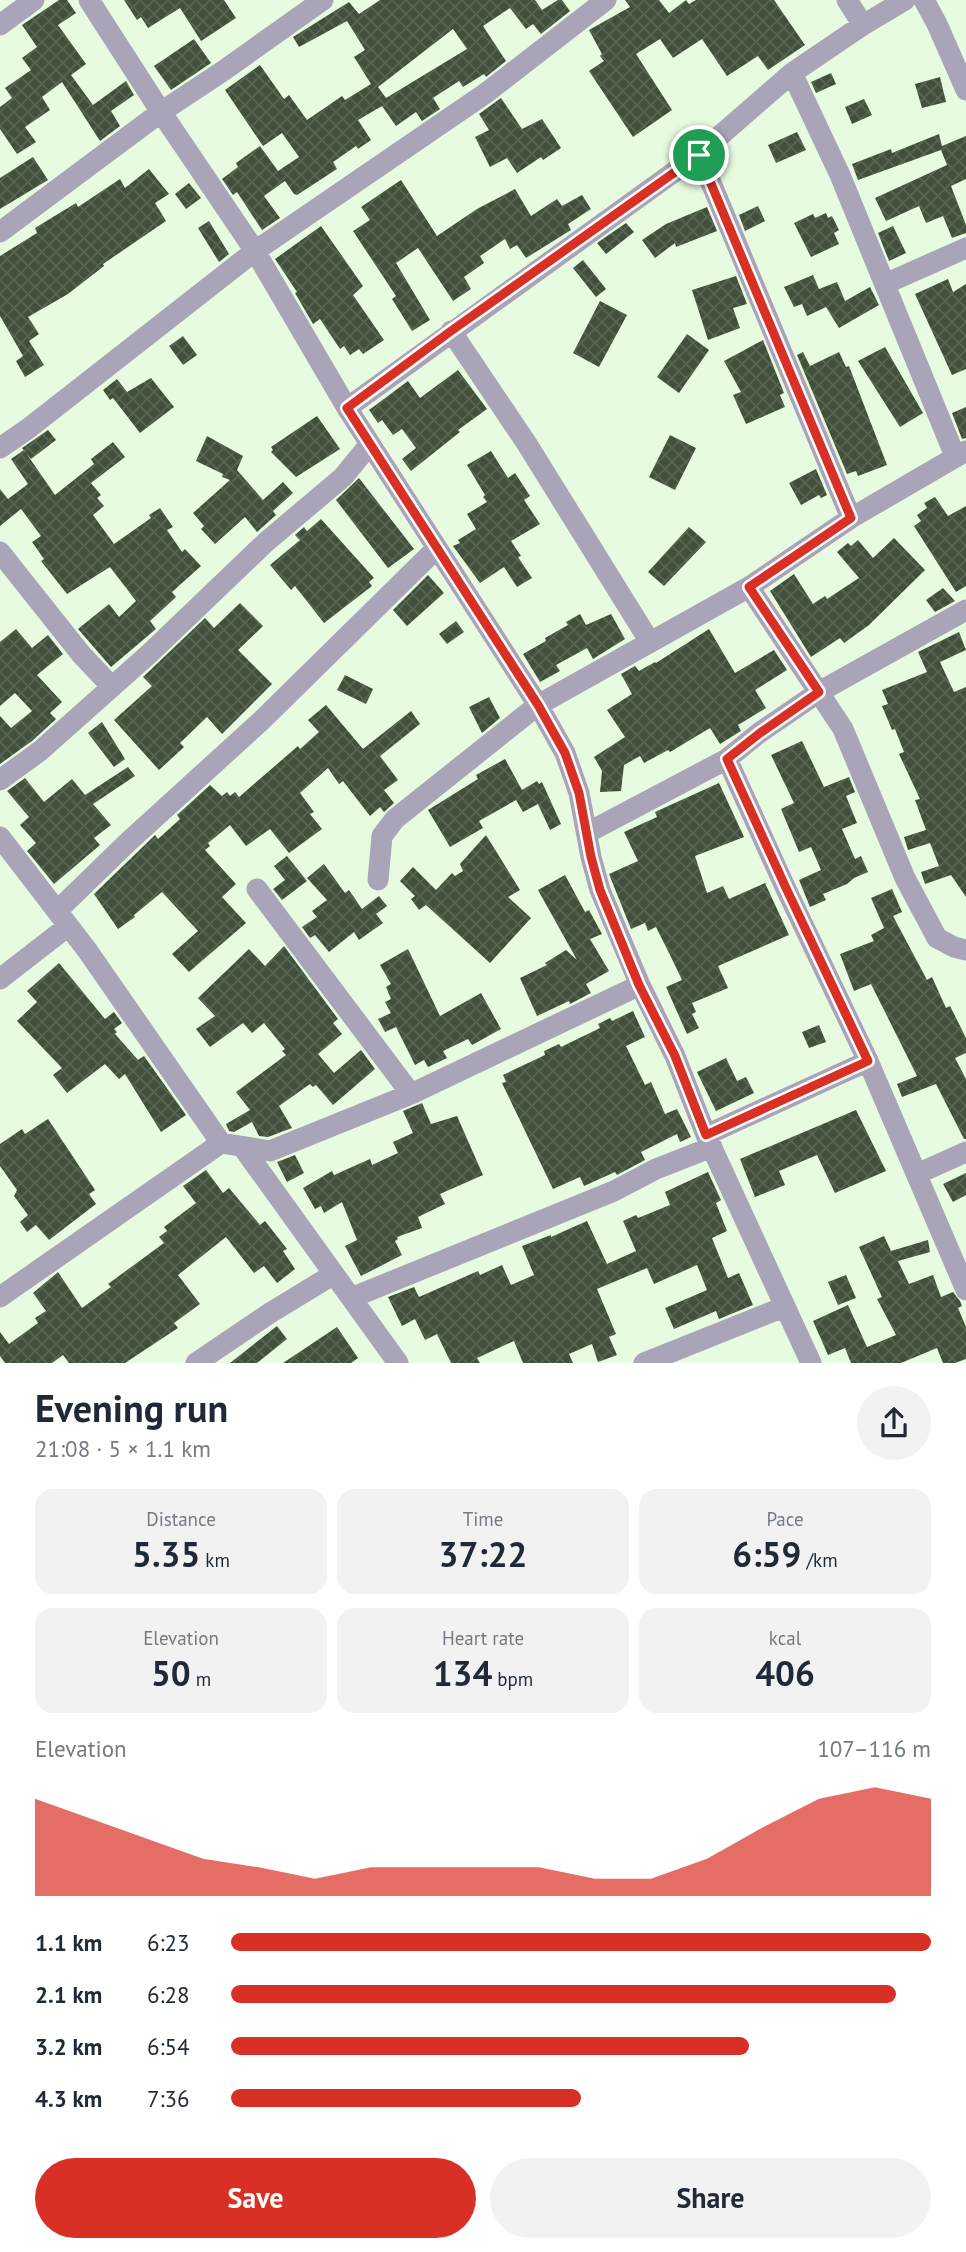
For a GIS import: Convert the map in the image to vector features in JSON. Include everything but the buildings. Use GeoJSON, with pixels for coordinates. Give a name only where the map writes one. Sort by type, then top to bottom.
{"type":"FeatureCollection","features":[{"type":"Feature","properties":{"kind":"street"},"geometry":{"type":"LineString","coordinates":[[0,25],[34,0]]}},
{"type":"Feature","properties":{"kind":"street"},"geometry":{"type":"LineString","coordinates":[[89,0],[256,251],[347,408],[538,705],[565,753],[579,793],[600,890],[639,985],[675,1056],[709,1141],[811,1363]]}},
{"type":"Feature","properties":{"kind":"street"},"geometry":{"type":"LineString","coordinates":[[0,232],[161,112],[323,0]]}},
{"type":"Feature","properties":{"kind":"street"},"geometry":{"type":"LineString","coordinates":[[0,448],[256,251],[486,93],[606,0]]}},
{"type":"Feature","properties":{"kind":"street"},"geometry":{"type":"LineString","coordinates":[[847,0],[863,25]]}},
{"type":"Feature","properties":{"kind":"street"},"geometry":{"type":"LineString","coordinates":[[347,408],[699,155],[792,73],[905,0]]}},
{"type":"Feature","properties":{"kind":"street"},"geometry":{"type":"LineString","coordinates":[[924,0],[966,90]]}},
{"type":"Feature","properties":{"kind":"street"},"geometry":{"type":"LineString","coordinates":[[378,880],[382,836],[395,819],[538,705],[749,587],[851,518],[961,453],[792,73]]}},
{"type":"Feature","properties":{"kind":"street"},"geometry":{"type":"LineString","coordinates":[[699,155],[851,518]]}},
{"type":"Feature","properties":{"kind":"street"},"geometry":{"type":"LineString","coordinates":[[886,284],[966,248]]}},
{"type":"Feature","properties":{"kind":"street"},"geometry":{"type":"LineString","coordinates":[[451,331],[527,444],[650,642]]}},
{"type":"Feature","properties":{"kind":"street"},"geometry":{"type":"LineString","coordinates":[[0,780],[40,751],[112,687],[266,542],[343,477],[370,444]]}},
{"type":"Feature","properties":{"kind":"street"},"geometry":{"type":"LineString","coordinates":[[0,979],[62,919],[147,824],[261,722],[436,549]]}},
{"type":"Feature","properties":{"kind":"street"},"geometry":{"type":"LineString","coordinates":[[0,552],[81,654],[112,687]]}},
{"type":"Feature","properties":{"kind":"street"},"geometry":{"type":"LineString","coordinates":[[749,587],[843,729],[905,878],[937,938],[966,950]]}},
{"type":"Feature","properties":{"kind":"street"},"geometry":{"type":"LineString","coordinates":[[587,833],[727,759],[819,692],[965,613]]}},
{"type":"Feature","properties":{"kind":"street"},"geometry":{"type":"LineString","coordinates":[[727,759],[868,1061],[966,1290]]}},
{"type":"Feature","properties":{"kind":"street"},"geometry":{"type":"LineString","coordinates":[[0,837],[87,950],[221,1143],[244,1149],[270,1151],[411,1094],[639,985]]}},
{"type":"Feature","properties":{"kind":"street"},"geometry":{"type":"LineString","coordinates":[[257,889],[411,1094]]}},
{"type":"Feature","properties":{"kind":"street"},"geometry":{"type":"LineString","coordinates":[[351,1298],[614,1191],[868,1061]]}},
{"type":"Feature","properties":{"kind":"street"},"geometry":{"type":"LineString","coordinates":[[0,1297],[221,1143]]}},
{"type":"Feature","properties":{"kind":"street"},"geometry":{"type":"LineString","coordinates":[[244,1149],[398,1363]]}},
{"type":"Feature","properties":{"kind":"street"},"geometry":{"type":"LineString","coordinates":[[917,1174],[966,1152]]}},
{"type":"Feature","properties":{"kind":"street"},"geometry":{"type":"LineString","coordinates":[[196,1363],[334,1274]]}},
{"type":"Feature","properties":{"kind":"street"},"geometry":{"type":"LineString","coordinates":[[644,1363],[784,1307]]}},
{"type":"Feature","properties":{"kind":"route"},"geometry":{"type":"LineString","coordinates":[[699,155],[851,518],[749,587],[819,692],[727,759],[868,1061],[706,1135],[675,1056],[639,985],[600,890],[579,793],[565,753],[538,705],[347,408],[699,155]]}}]}
